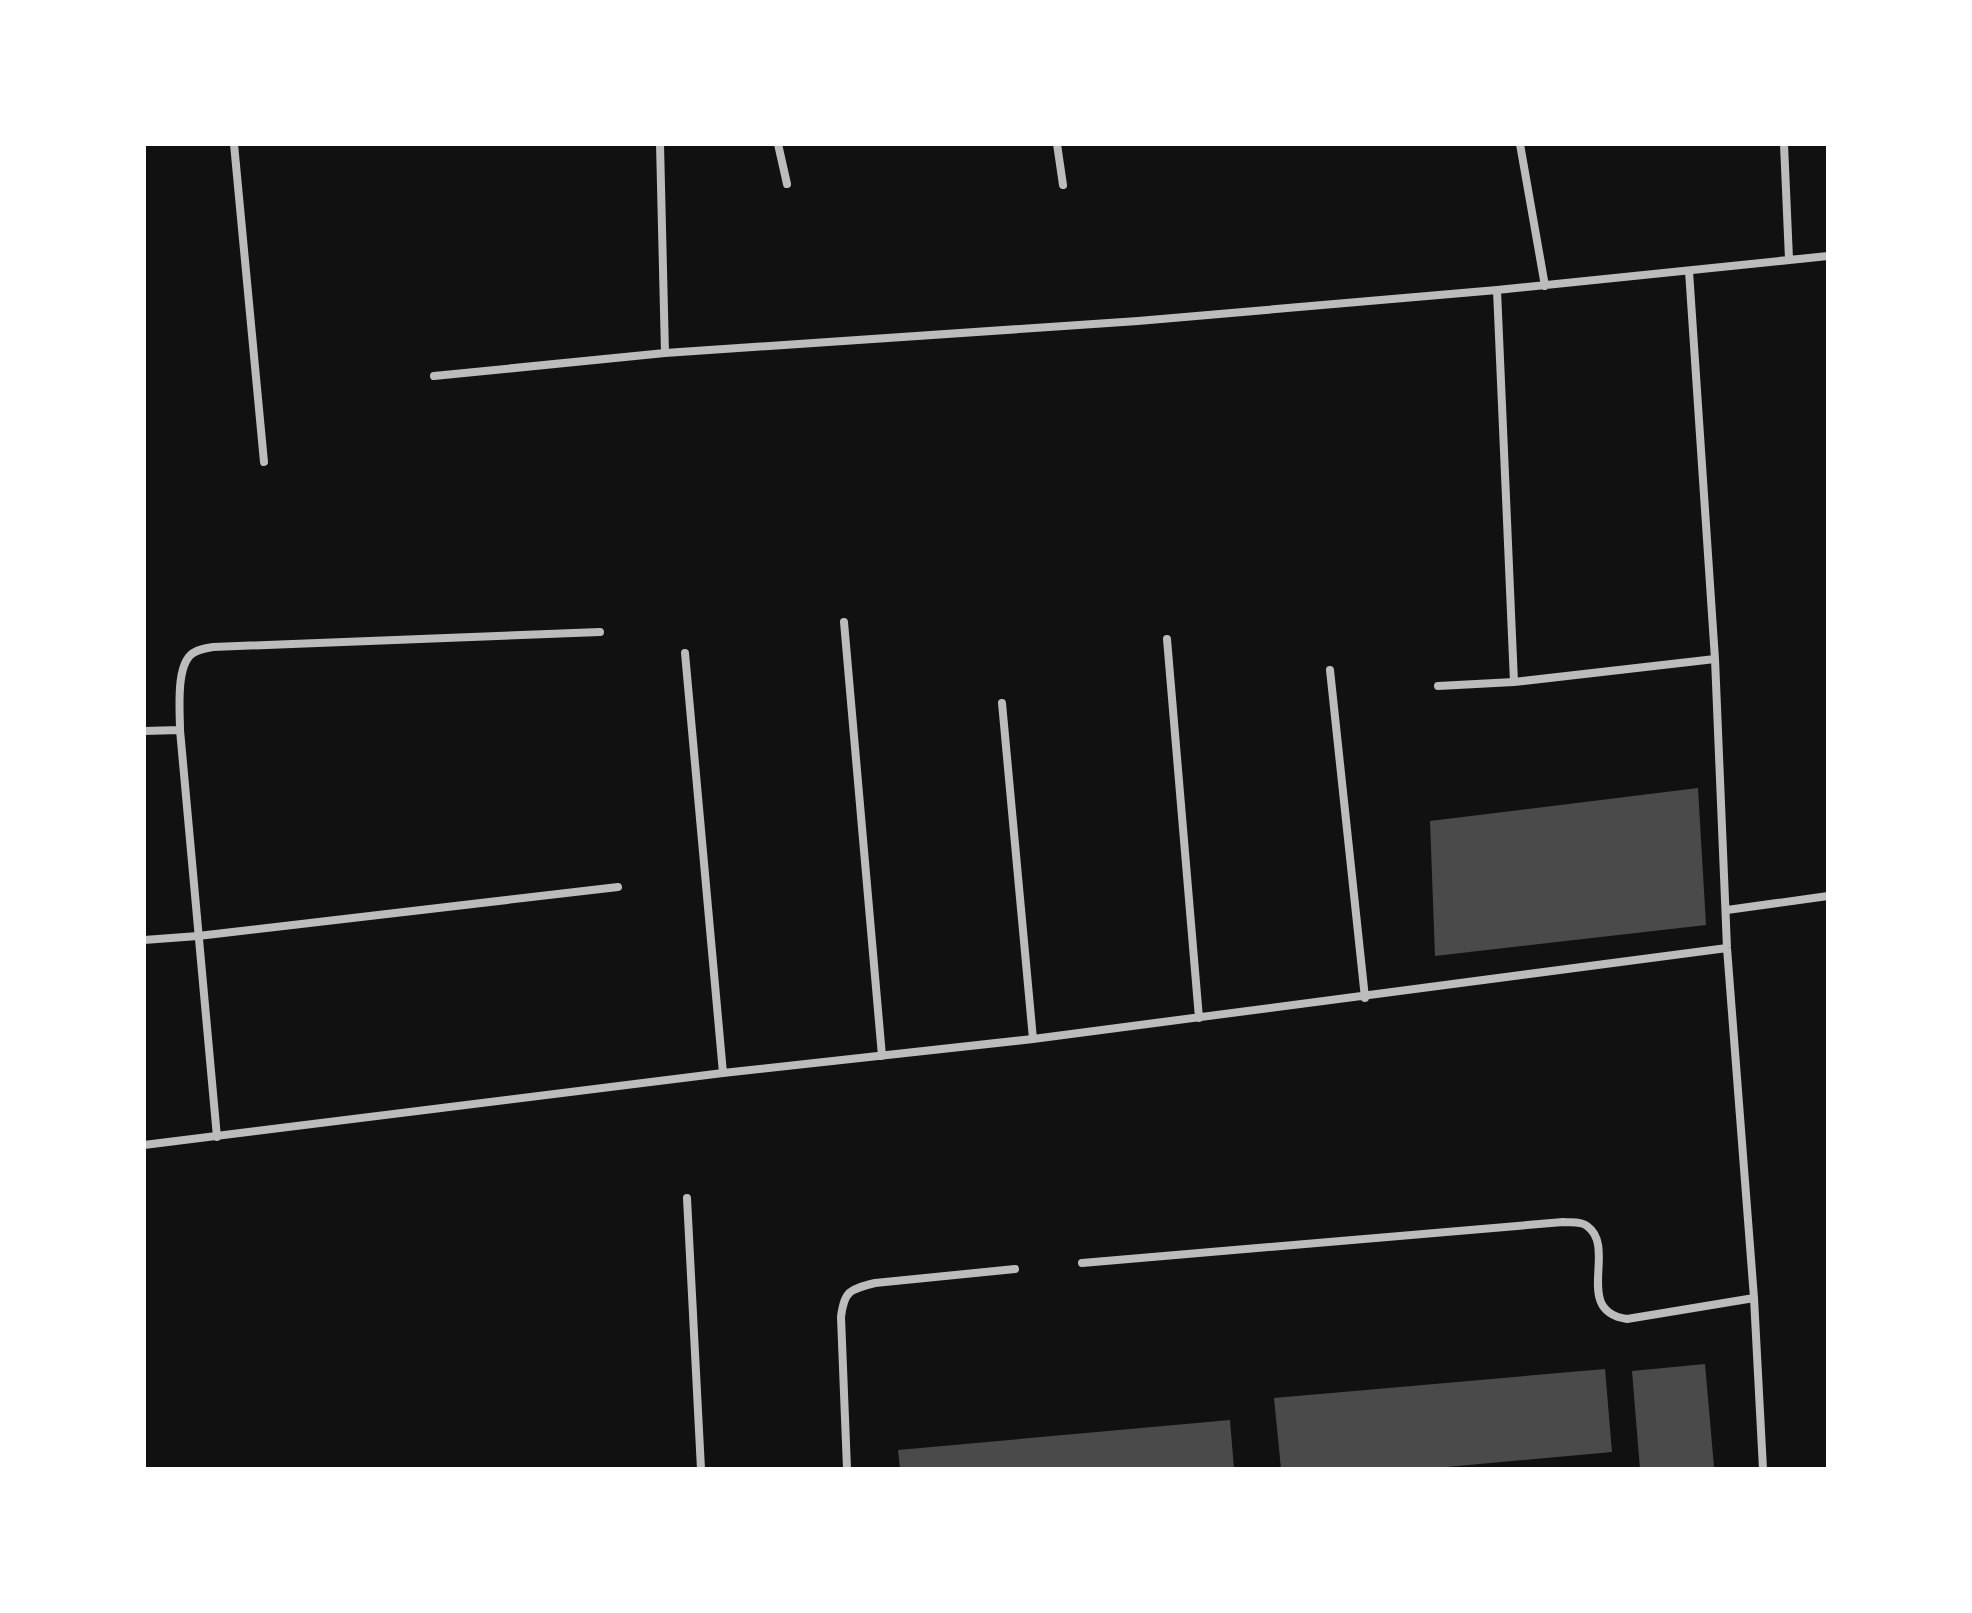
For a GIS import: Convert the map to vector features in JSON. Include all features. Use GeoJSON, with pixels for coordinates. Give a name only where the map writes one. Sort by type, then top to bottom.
{"type":"FeatureCollection","features":[{"type":"Feature","properties":{"kind":"street"},"geometry":{"type":"LineString","coordinates":[[234,144],[264,462]]}},
{"type":"Feature","properties":{"kind":"street"},"geometry":{"type":"LineString","coordinates":[[660,144],[665,353]]}},
{"type":"Feature","properties":{"kind":"street"},"geometry":{"type":"LineString","coordinates":[[778,144],[787,184]]}},
{"type":"Feature","properties":{"kind":"street"},"geometry":{"type":"LineString","coordinates":[[1057,144],[1063,185]]}},
{"type":"Feature","properties":{"kind":"street"},"geometry":{"type":"LineString","coordinates":[[1520,144],[1545,286]]}},
{"type":"Feature","properties":{"kind":"street"},"geometry":{"type":"LineString","coordinates":[[1784,144],[1789,259]]}},
{"type":"Feature","properties":{"kind":"street"},"geometry":{"type":"LineString","coordinates":[[434,376],[665,353],[1138,321],[1545,286],[1828,256]]}},
{"type":"Feature","properties":{"kind":"street"},"geometry":{"type":"LineString","coordinates":[[1689,271],[1715,659],[1727,948],[1754,1298],[1763,1469]]}},
{"type":"Feature","properties":{"kind":"street"},"geometry":{"type":"LineString","coordinates":[[1497,290],[1514,682]]}},
{"type":"Feature","properties":{"kind":"street"},"geometry":{"type":"LineString","coordinates":[[844,622],[882,1056]]}},
{"type":"Feature","properties":{"kind":"street"},"geometry":{"type":"LineString","coordinates":[[217,1137],[180,730],[180,680],[184,663],[192,652],[213,647],[600,632]]}},
{"type":"Feature","properties":{"kind":"street"},"geometry":{"type":"LineString","coordinates":[[1167,639],[1199,1018]]}},
{"type":"Feature","properties":{"kind":"street"},"geometry":{"type":"LineString","coordinates":[[685,653],[723,1073]]}},
{"type":"Feature","properties":{"kind":"street"},"geometry":{"type":"LineString","coordinates":[[1438,686],[1514,682],[1715,659]]}},
{"type":"Feature","properties":{"kind":"street"},"geometry":{"type":"LineString","coordinates":[[1330,670],[1365,998]]}},
{"type":"Feature","properties":{"kind":"street"},"geometry":{"type":"LineString","coordinates":[[1002,703],[1033,1039]]}},
{"type":"Feature","properties":{"kind":"street"},"geometry":{"type":"LineString","coordinates":[[144,731],[180,730]]}},
{"type":"Feature","properties":{"kind":"street"},"geometry":{"type":"LineString","coordinates":[[144,940],[618,887]]}},
{"type":"Feature","properties":{"kind":"street"},"geometry":{"type":"LineString","coordinates":[[1727,910],[1828,896]]}},
{"type":"Feature","properties":{"kind":"street"},"geometry":{"type":"LineString","coordinates":[[144,1145],[1365,998],[1727,948]]}},
{"type":"Feature","properties":{"kind":"street"},"geometry":{"type":"LineString","coordinates":[[687,1198],[701,1469]]}},
{"type":"Feature","properties":{"kind":"street"},"geometry":{"type":"LineString","coordinates":[[1082,1263],[1563,1222],[1588,1226],[1596,1237],[1600,1300],[1605,1311],[1613,1317],[1627,1319],[1754,1298]]}},
{"type":"Feature","properties":{"kind":"street"},"geometry":{"type":"LineString","coordinates":[[847,1469],[841,1317],[843,1300],[853,1288],[875,1283],[1015,1269]]}},
{"type":"Feature","properties":{"kind":"building"},"geometry":{"type":"Polygon","coordinates":[[[1698,788],[1706,925],[1435,956],[1430,821],[1698,788]]]}},
{"type":"Feature","properties":{"kind":"building"},"geometry":{"type":"Polygon","coordinates":[[[1705,1364],[1714,1467],[1640,1469],[1632,1371],[1705,1364]]]}},
{"type":"Feature","properties":{"kind":"building"},"geometry":{"type":"Polygon","coordinates":[[[1605,1369],[1612,1452],[1425,1469],[1281,1469],[1274,1398],[1605,1369]]]}},
{"type":"Feature","properties":{"kind":"building"},"geometry":{"type":"Polygon","coordinates":[[[1230,1420],[1234,1469],[900,1469],[898,1450],[1230,1420]]]}}]}
